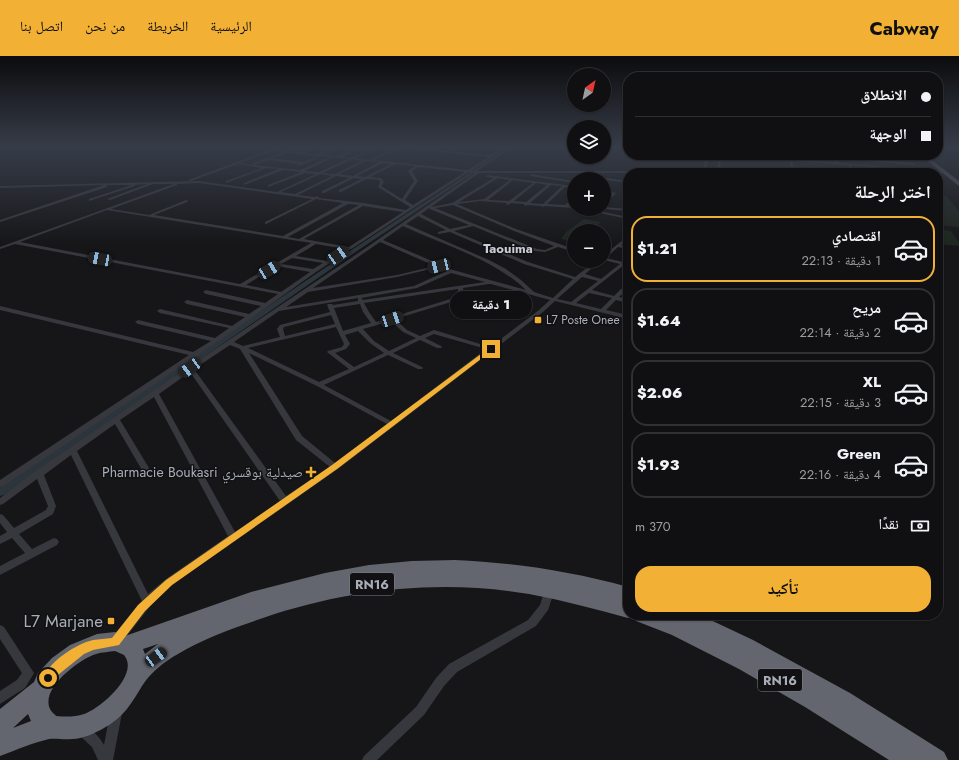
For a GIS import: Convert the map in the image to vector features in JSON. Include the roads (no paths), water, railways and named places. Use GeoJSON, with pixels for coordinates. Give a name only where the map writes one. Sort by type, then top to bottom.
{"type":"FeatureCollection","features":[{"type":"Feature","properties":{"kind":"highway","name":"RN16"},"geometry":{"type":"LineString","coordinates":[[0,724],[41,689],[57,667],[74,654],[92,645],[121,644],[228,607],[332,578],[382,570],[455,566],[504,569],[560,577],[623,594]]}},
{"type":"Feature","properties":{"kind":"highway","name":"RN16"},"geometry":{"type":"LineString","coordinates":[[135,678],[148,663],[169,648],[197,633],[272,606],[344,588],[397,580],[450,578],[503,582],[550,588],[623,609]]}},
{"type":"Feature","properties":{"kind":"highway","name":"RN16"},"geometry":{"type":"LineString","coordinates":[[655,620],[711,643],[767,672],[910,760]]}},
{"type":"Feature","properties":{"kind":"highway","name":"RN16"},"geometry":{"type":"LineString","coordinates":[[690,620],[787,668],[936,760]]}},
{"type":"Feature","properties":{"kind":"highway","name":"RN16"},"geometry":{"type":"LineString","coordinates":[[0,744],[51,728],[64,729],[78,727],[100,718],[118,703],[129,691],[135,678],[138,667],[137,658],[134,651],[121,644]]}},
{"type":"Feature","properties":{"kind":"highway","name":"RN16"},"geometry":{"type":"LineString","coordinates":[[41,689],[37,701],[38,713],[42,722],[51,728]]}},
{"type":"Feature","properties":{"kind":"street"},"geometry":{"type":"LineString","coordinates":[[0,248],[191,180]]}},
{"type":"Feature","properties":{"kind":"street"},"geometry":{"type":"LineString","coordinates":[[226,182],[232,180]]}},
{"type":"Feature","properties":{"kind":"street"},"geometry":{"type":"LineString","coordinates":[[245,184],[255,180]]}},
{"type":"Feature","properties":{"kind":"street"},"geometry":{"type":"LineString","coordinates":[[265,184],[274,180]]}},
{"type":"Feature","properties":{"kind":"street"},"geometry":{"type":"LineString","coordinates":[[270,186],[285,180]]}},
{"type":"Feature","properties":{"kind":"street"},"geometry":{"type":"LineString","coordinates":[[279,192],[303,180]]}},
{"type":"Feature","properties":{"kind":"street"},"geometry":{"type":"LineString","coordinates":[[297,194],[325,180]]}},
{"type":"Feature","properties":{"kind":"street"},"geometry":{"type":"LineString","coordinates":[[323,192],[347,180]]}},
{"type":"Feature","properties":{"kind":"street"},"geometry":{"type":"LineString","coordinates":[[340,191],[363,180]]}},
{"type":"Feature","properties":{"kind":"street"},"geometry":{"type":"LineString","coordinates":[[380,180],[379,186],[403,200],[414,211],[449,230],[526,263],[579,277],[601,280]]}},
{"type":"Feature","properties":{"kind":"street"},"geometry":{"type":"LineString","coordinates":[[403,200],[415,180]]}},
{"type":"Feature","properties":{"kind":"street"},"geometry":{"type":"LineString","coordinates":[[0,484],[234,328],[281,293],[327,262],[414,211],[461,180]]}},
{"type":"Feature","properties":{"kind":"street"},"geometry":{"type":"LineString","coordinates":[[428,208],[463,180]]}},
{"type":"Feature","properties":{"kind":"street"},"geometry":{"type":"LineString","coordinates":[[453,204],[493,180]]}},
{"type":"Feature","properties":{"kind":"street"},"geometry":{"type":"LineString","coordinates":[[484,200],[512,180]]}},
{"type":"Feature","properties":{"kind":"street"},"geometry":{"type":"LineString","coordinates":[[520,180],[567,186]]}},
{"type":"Feature","properties":{"kind":"street"},"geometry":{"type":"LineString","coordinates":[[508,204],[539,180]]}},
{"type":"Feature","properties":{"kind":"street"},"geometry":{"type":"LineString","coordinates":[[562,180],[567,181]]}},
{"type":"Feature","properties":{"kind":"street"},"geometry":{"type":"LineString","coordinates":[[611,181],[622,182]]}},
{"type":"Feature","properties":{"kind":"street"},"geometry":{"type":"LineString","coordinates":[[90,200],[142,182]]}},
{"type":"Feature","properties":{"kind":"street"},"geometry":{"type":"LineString","coordinates":[[109,199],[156,182]]}},
{"type":"Feature","properties":{"kind":"street"},"geometry":{"type":"LineString","coordinates":[[0,187],[185,182],[207,183],[297,194],[414,211],[484,200],[508,204],[565,207]]}},
{"type":"Feature","properties":{"kind":"street"},"geometry":{"type":"LineString","coordinates":[[0,221],[115,183]]}},
{"type":"Feature","properties":{"kind":"street"},"geometry":{"type":"LineString","coordinates":[[611,183],[623,186]]}},
{"type":"Feature","properties":{"kind":"street"},"geometry":{"type":"LineString","coordinates":[[525,205],[550,184]]}},
{"type":"Feature","properties":{"kind":"street"},"geometry":{"type":"LineString","coordinates":[[542,206],[564,186]]}},
{"type":"Feature","properties":{"kind":"street"},"geometry":{"type":"LineString","coordinates":[[266,223],[318,197]]}},
{"type":"Feature","properties":{"kind":"street"},"geometry":{"type":"LineString","coordinates":[[149,216],[186,201]]}},
{"type":"Feature","properties":{"kind":"street"},"geometry":{"type":"LineString","coordinates":[[285,237],[348,202]]}},
{"type":"Feature","properties":{"kind":"street"},"geometry":{"type":"LineString","coordinates":[[300,240],[364,204]]}},
{"type":"Feature","properties":{"kind":"street"},"geometry":{"type":"LineString","coordinates":[[453,204],[567,249]]}},
{"type":"Feature","properties":{"kind":"street"},"geometry":{"type":"LineString","coordinates":[[428,208],[536,250],[545,251],[558,246]]}},
{"type":"Feature","properties":{"kind":"street"},"geometry":{"type":"LineString","coordinates":[[106,209],[349,248]]}},
{"type":"Feature","properties":{"kind":"street"},"geometry":{"type":"LineString","coordinates":[[611,209],[623,210]]}},
{"type":"Feature","properties":{"kind":"street"},"geometry":{"type":"LineString","coordinates":[[0,502],[39,473],[190,368],[402,224],[414,211]]}},
{"type":"Feature","properties":{"kind":"street"},"geometry":{"type":"LineString","coordinates":[[611,215],[623,217]]}},
{"type":"Feature","properties":{"kind":"street"},"geometry":{"type":"LineString","coordinates":[[402,224],[487,262],[519,281],[532,293]]}},
{"type":"Feature","properties":{"kind":"street"},"geometry":{"type":"LineString","coordinates":[[439,232],[474,225]]}},
{"type":"Feature","properties":{"kind":"street"},"geometry":{"type":"LineString","coordinates":[[379,240],[450,271],[552,299],[623,314]]}},
{"type":"Feature","properties":{"kind":"street"},"geometry":{"type":"LineString","coordinates":[[15,242],[281,293]]}},
{"type":"Feature","properties":{"kind":"street"},"geometry":{"type":"LineString","coordinates":[[611,250],[623,242]]}},
{"type":"Feature","properties":{"kind":"street"},"geometry":{"type":"LineString","coordinates":[[242,285],[314,243]]}},
{"type":"Feature","properties":{"kind":"street"},"geometry":{"type":"LineString","coordinates":[[618,246],[623,247]]}},
{"type":"Feature","properties":{"kind":"street"},"geometry":{"type":"LineString","coordinates":[[290,256],[327,262]]}},
{"type":"Feature","properties":{"kind":"street"},"geometry":{"type":"LineString","coordinates":[[611,260],[623,263]]}},
{"type":"Feature","properties":{"kind":"street"},"geometry":{"type":"LineString","coordinates":[[277,265],[314,271]]}},
{"type":"Feature","properties":{"kind":"street"},"geometry":{"type":"LineString","coordinates":[[573,303],[601,280],[623,265]]}},
{"type":"Feature","properties":{"kind":"street"},"geometry":{"type":"LineString","coordinates":[[302,292],[397,276],[439,266]]}},
{"type":"Feature","properties":{"kind":"street"},"geometry":{"type":"LineString","coordinates":[[121,644],[147,602],[169,582],[335,467],[541,311],[552,299],[591,268]]}},
{"type":"Feature","properties":{"kind":"street"},"geometry":{"type":"LineString","coordinates":[[283,338],[280,329],[282,326],[332,310],[362,303],[377,296],[415,287],[450,271]]}},
{"type":"Feature","properties":{"kind":"street"},"geometry":{"type":"LineString","coordinates":[[276,310],[359,296],[377,296],[492,283]]}},
{"type":"Feature","properties":{"kind":"street"},"geometry":{"type":"LineString","coordinates":[[341,334],[459,298],[461,297],[460,287]]}},
{"type":"Feature","properties":{"kind":"street"},"geometry":{"type":"LineString","coordinates":[[602,311],[623,290]]}},
{"type":"Feature","properties":{"kind":"street"},"geometry":{"type":"LineString","coordinates":[[589,291],[623,299]]}},
{"type":"Feature","properties":{"kind":"street"},"geometry":{"type":"LineString","coordinates":[[206,292],[266,304]]}},
{"type":"Feature","properties":{"kind":"street"},"geometry":{"type":"LineString","coordinates":[[359,296],[366,312],[375,324]]}},
{"type":"Feature","properties":{"kind":"street"},"geometry":{"type":"LineString","coordinates":[[328,301],[347,346],[330,352],[353,369]]}},
{"type":"Feature","properties":{"kind":"street"},"geometry":{"type":"LineString","coordinates":[[187,302],[250,316]]}},
{"type":"Feature","properties":{"kind":"street"},"geometry":{"type":"LineString","coordinates":[[0,308],[206,357]]}},
{"type":"Feature","properties":{"kind":"street"},"geometry":{"type":"LineString","coordinates":[[160,311],[234,328]]}},
{"type":"Feature","properties":{"kind":"street"},"geometry":{"type":"LineString","coordinates":[[392,319],[406,330],[439,347]]}},
{"type":"Feature","properties":{"kind":"street"},"geometry":{"type":"LineString","coordinates":[[138,322],[216,340]]}},
{"type":"Feature","properties":{"kind":"street"},"geometry":{"type":"LineString","coordinates":[[242,348],[338,325]]}},
{"type":"Feature","properties":{"kind":"street"},"geometry":{"type":"LineString","coordinates":[[360,329],[370,341],[389,353],[420,368]]}},
{"type":"Feature","properties":{"kind":"street"},"geometry":{"type":"LineString","coordinates":[[319,385],[436,332],[491,349]]}},
{"type":"Feature","properties":{"kind":"street"},"geometry":{"type":"LineString","coordinates":[[229,342],[319,385],[392,424]]}},
{"type":"Feature","properties":{"kind":"street"},"geometry":{"type":"LineString","coordinates":[[242,348],[298,438],[335,467]]}},
{"type":"Feature","properties":{"kind":"street"},"geometry":{"type":"LineString","coordinates":[[190,368],[286,502]]}},
{"type":"Feature","properties":{"kind":"street"},"geometry":{"type":"LineString","coordinates":[[155,393],[234,537]]}},
{"type":"Feature","properties":{"kind":"street"},"geometry":{"type":"LineString","coordinates":[[116,420],[145,468]]}},
{"type":"Feature","properties":{"kind":"street"},"geometry":{"type":"LineString","coordinates":[[73,450],[147,602]]}},
{"type":"Feature","properties":{"kind":"street"},"geometry":{"type":"LineString","coordinates":[[0,540],[46,516],[52,510],[39,473]]}},
{"type":"Feature","properties":{"kind":"street"},"geometry":{"type":"LineString","coordinates":[[0,518],[31,554]]}},
{"type":"Feature","properties":{"kind":"street"},"geometry":{"type":"LineString","coordinates":[[0,571],[54,542]]}},
{"type":"Feature","properties":{"kind":"street"},"geometry":{"type":"LineString","coordinates":[[368,760],[420,711],[440,682],[453,668],[532,623],[544,607],[550,588]]}},
{"type":"Feature","properties":{"kind":"street"},"geometry":{"type":"LineString","coordinates":[[0,630],[28,673],[21,684],[0,698]]}},
{"type":"Feature","properties":{"kind":"street"},"geometry":{"type":"LineString","coordinates":[[106,760],[118,703]]}},
{"type":"Feature","properties":{"kind":"street"},"geometry":{"type":"LineString","coordinates":[[78,727],[96,743],[106,760]]}},
{"type":"Feature","properties":{"kind":"waterway"},"geometry":{"type":"LineString","coordinates":[[0,492],[355,250],[461,180]]}},
{"type":"Feature","properties":{"kind":"place","name":"L7 Poste Onee"},"geometry":{"type":"Point","coordinates":[538,320]}},
{"type":"Feature","properties":{"kind":"place","name":"Pharmacie Boukasri صيدلية بوقسري"},"geometry":{"type":"Point","coordinates":[311,472]}},
{"type":"Feature","properties":{"kind":"place","name":"L7 Marjane"},"geometry":{"type":"Point","coordinates":[111,621]}},
{"type":"Feature","properties":{"kind":"district","name":"Taouima"},"geometry":{"type":"Point","coordinates":[508,248]}}]}
